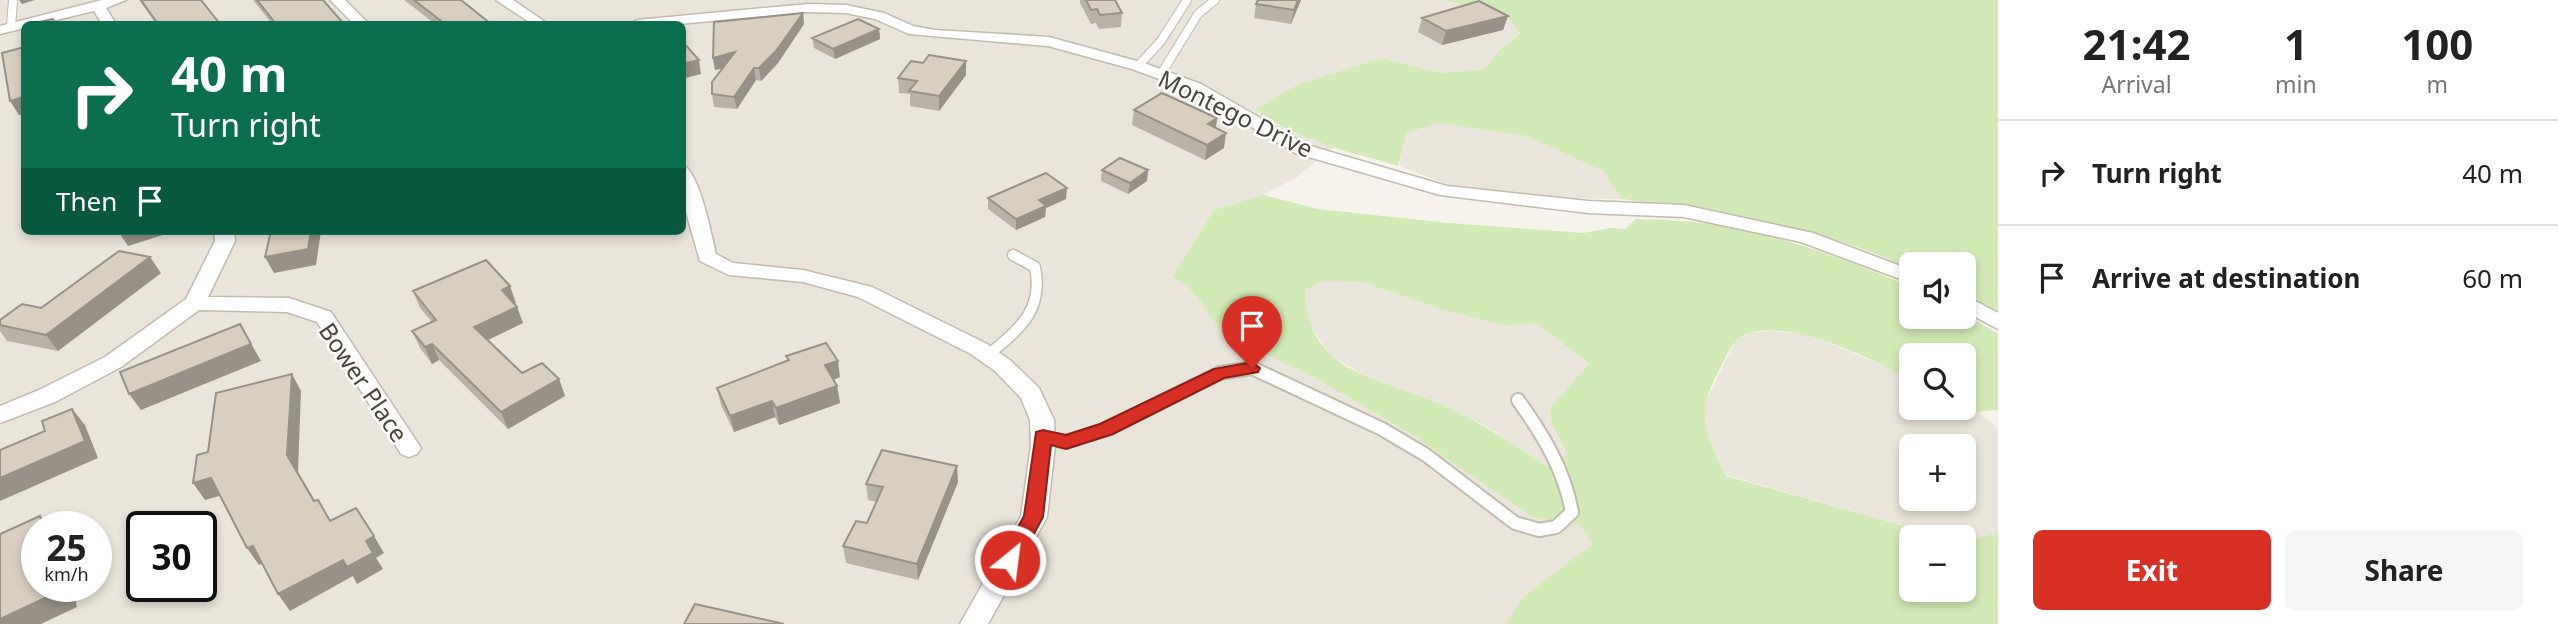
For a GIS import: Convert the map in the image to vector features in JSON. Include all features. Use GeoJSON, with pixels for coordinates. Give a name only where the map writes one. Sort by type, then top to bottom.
{"type":"FeatureCollection","features":[{"type":"Feature","properties":{"kind":"street"},"geometry":{"type":"LineString","coordinates":[[37,21],[119,0]]}},
{"type":"Feature","properties":{"kind":"street"},"geometry":{"type":"LineString","coordinates":[[337,0],[359,21]]}},
{"type":"Feature","properties":{"kind":"street"},"geometry":{"type":"LineString","coordinates":[[503,0],[536,21]]}},
{"type":"Feature","properties":{"kind":"street"},"geometry":{"type":"LineString","coordinates":[[98,6],[107,21]]}},
{"type":"Feature","properties":{"kind":"street","name":"Montego Drive"},"geometry":{"type":"LineString","coordinates":[[651,21],[709,9],[846,9],[879,16],[909,30],[1049,42],[1138,66],[1195,87],[1301,149],[1446,191],[1588,207],[1684,211],[1806,237],[1899,272]]}},
{"type":"Feature","properties":{"kind":"street"},"geometry":{"type":"LineString","coordinates":[[686,181],[707,257],[729,269],[803,276],[865,292],[988,355],[1031,394],[1042,420],[1043,437],[1034,517],[974,624]]}},
{"type":"Feature","properties":{"kind":"street"},"geometry":{"type":"LineString","coordinates":[[0,415],[47,396],[113,362],[194,303],[225,242],[225,235]]}},
{"type":"Feature","properties":{"kind":"street","name":"Bower Place"},"geometry":{"type":"LineString","coordinates":[[194,303],[289,305],[324,317],[409,448]]}},
{"type":"Feature","properties":{"kind":"street"},"geometry":{"type":"LineString","coordinates":[[1976,309],[1998,322]]}},
{"type":"Feature","properties":{"kind":"lane"},"geometry":{"type":"LineString","coordinates":[[5,29],[13,0]]}},
{"type":"Feature","properties":{"kind":"lane"},"geometry":{"type":"LineString","coordinates":[[1138,66],[1160,41],[1187,0]]}},
{"type":"Feature","properties":{"kind":"lane"},"geometry":{"type":"LineString","coordinates":[[1161,74],[1198,14],[1215,0]]}},
{"type":"Feature","properties":{"kind":"lane"},"geometry":{"type":"LineString","coordinates":[[988,355],[1023,326],[1038,303],[1035,267],[1013,255]]}},
{"type":"Feature","properties":{"kind":"lane"},"geometry":{"type":"LineString","coordinates":[[1043,437],[1066,442],[1107,429],[1220,373],[1252,368],[1382,429],[1426,455],[1515,523],[1539,530],[1556,527],[1572,512],[1568,488],[1552,448],[1518,400]]}},
{"type":"Feature","properties":{"kind":"shaded area"},"geometry":{"type":"Polygon","coordinates":[[[0,0],[1443,0],[1506,15],[1520,32],[1499,51],[1485,69],[1441,73],[1381,58],[1297,85],[1256,109],[1274,124],[1312,141],[1334,147],[1296,178],[1263,195],[1214,210],[1172,277],[1187,286],[1210,317],[1233,339],[1311,376],[1411,434],[1532,517],[1580,525],[1592,544],[1523,597],[1506,624],[0,624],[0,0]]]}},
{"type":"Feature","properties":{"kind":"shaded area"},"geometry":{"type":"Polygon","coordinates":[[[1437,123],[1526,136],[1603,171],[1622,199],[1529,198],[1444,183],[1399,166],[1407,133],[1437,123]]]}},
{"type":"Feature","properties":{"kind":"shaded area"},"geometry":{"type":"Polygon","coordinates":[[[1323,281],[1362,282],[1444,310],[1505,326],[1536,323],[1590,365],[1552,424],[1569,455],[1547,466],[1484,425],[1434,401],[1369,378],[1330,355],[1306,319],[1305,290],[1323,281]]]}},
{"type":"Feature","properties":{"kind":"shaded area"},"geometry":{"type":"Polygon","coordinates":[[[1770,331],[1801,334],[1898,372],[1899,420],[1976,420],[1976,410],[1998,430],[1998,532],[1976,538],[1976,525],[1902,525],[1726,475],[1705,432],[1703,407],[1735,341],[1750,333],[1770,331]]]}},
{"type":"Feature","properties":{"kind":"green space"},"geometry":{"type":"Polygon","coordinates":[[[1443,0],[1998,0],[1998,311],[1976,301],[1976,252],[1899,252],[1899,264],[1841,242],[1769,223],[1622,199],[1603,171],[1526,136],[1437,123],[1407,133],[1398,166],[1306,138],[1255,109],[1297,85],[1381,58],[1441,73],[1485,69],[1499,51],[1520,33],[1506,15],[1443,0]]]}},
{"type":"Feature","properties":{"kind":"green space"},"geometry":{"type":"Polygon","coordinates":[[[1263,195],[1318,209],[1449,223],[1583,233],[1611,228],[1625,229],[1636,219],[1712,224],[1794,243],[1899,282],[1899,329],[1976,329],[1976,321],[1998,334],[1998,410],[1976,411],[1976,343],[1899,343],[1899,374],[1823,340],[1772,330],[1751,333],[1735,342],[1728,352],[1707,400],[1705,424],[1708,435],[1726,476],[1901,525],[1899,525],[1899,602],[1976,602],[1976,538],[1998,532],[1998,624],[1506,624],[1523,597],[1592,544],[1580,525],[1532,517],[1411,434],[1311,376],[1233,339],[1210,317],[1187,286],[1172,277],[1214,210],[1263,195]],[[1323,281],[1305,290],[1306,308],[1313,331],[1338,361],[1364,375],[1424,397],[1465,416],[1547,466],[1568,455],[1552,424],[1550,408],[1589,364],[1536,323],[1505,326],[1444,310],[1362,282],[1323,281]]]}},
{"type":"Feature","properties":{"kind":"building"},"geometry":{"type":"Polygon","coordinates":[[[141,0],[201,0],[218,21],[156,21],[141,0]]]}},
{"type":"Feature","properties":{"kind":"building"},"geometry":{"type":"Polygon","coordinates":[[[257,0],[323,0],[341,21],[274,21],[257,0]]]}},
{"type":"Feature","properties":{"kind":"building"},"geometry":{"type":"Polygon","coordinates":[[[414,0],[461,0],[487,21],[441,21],[414,0]]]}},
{"type":"Feature","properties":{"kind":"building"},"geometry":{"type":"Polygon","coordinates":[[[1086,0],[1115,0],[1122,13],[1100,15],[1097,9],[1091,10],[1086,0]]]}},
{"type":"Feature","properties":{"kind":"building"},"geometry":{"type":"Polygon","coordinates":[[[1258,0],[1298,0],[1294,10],[1256,4],[1258,0]]]}},
{"type":"Feature","properties":{"kind":"building"},"geometry":{"type":"Polygon","coordinates":[[[1479,1],[1508,16],[1446,31],[1422,18],[1479,1]]]}},
{"type":"Feature","properties":{"kind":"building"},"geometry":{"type":"Polygon","coordinates":[[[803,13],[776,51],[759,68],[754,68],[734,97],[712,94],[712,82],[735,52],[713,58],[714,22],[803,13]]]}},
{"type":"Feature","properties":{"kind":"building"},"geometry":{"type":"Polygon","coordinates":[[[858,19],[879,29],[833,49],[812,38],[858,19]]]}},
{"type":"Feature","properties":{"kind":"building"},"geometry":{"type":"Polygon","coordinates":[[[686,45],[699,60],[686,63],[686,45]]]}},
{"type":"Feature","properties":{"kind":"building"},"geometry":{"type":"Polygon","coordinates":[[[21,48],[21,98],[10,101],[2,53],[21,48]]]}},
{"type":"Feature","properties":{"kind":"building"},"geometry":{"type":"Polygon","coordinates":[[[929,55],[966,61],[939,96],[909,91],[917,81],[898,78],[911,61],[923,63],[929,55]]]}},
{"type":"Feature","properties":{"kind":"building"},"geometry":{"type":"Polygon","coordinates":[[[1162,93],[1217,118],[1208,124],[1226,133],[1207,145],[1134,110],[1162,93]]]}},
{"type":"Feature","properties":{"kind":"building"},"geometry":{"type":"Polygon","coordinates":[[[1120,158],[1148,170],[1130,183],[1102,170],[1120,158]]]}},
{"type":"Feature","properties":{"kind":"building"},"geometry":{"type":"Polygon","coordinates":[[[1046,173],[1067,188],[1039,200],[1046,206],[1016,219],[988,198],[1046,173]]]}},
{"type":"Feature","properties":{"kind":"building"},"geometry":{"type":"Polygon","coordinates":[[[270,235],[310,235],[308,249],[265,257],[270,235]]]}},
{"type":"Feature","properties":{"kind":"building"},"geometry":{"type":"Polygon","coordinates":[[[119,251],[150,257],[46,335],[0,325],[0,320],[22,304],[41,308],[119,251]]]}},
{"type":"Feature","properties":{"kind":"building"},"geometry":{"type":"Polygon","coordinates":[[[486,260],[510,286],[502,290],[517,307],[474,327],[522,373],[542,363],[559,379],[501,412],[432,344],[425,347],[412,331],[436,320],[413,291],[486,260]]]}},
{"type":"Feature","properties":{"kind":"building"},"geometry":{"type":"Polygon","coordinates":[[[240,324],[251,344],[129,394],[120,372],[240,324]]]}},
{"type":"Feature","properties":{"kind":"building"},"geometry":{"type":"Polygon","coordinates":[[[826,343],[838,361],[825,365],[837,386],[776,408],[772,401],[730,416],[717,388],[789,360],[786,356],[826,343]]]}},
{"type":"Feature","properties":{"kind":"building"},"geometry":{"type":"Polygon","coordinates":[[[292,374],[287,455],[314,501],[318,500],[330,521],[356,508],[374,536],[366,541],[373,553],[347,567],[343,560],[278,594],[253,546],[247,548],[211,478],[193,483],[197,455],[208,452],[216,393],[292,374]]]}},
{"type":"Feature","properties":{"kind":"building"},"geometry":{"type":"Polygon","coordinates":[[[72,409],[85,441],[0,478],[0,450],[45,431],[42,421],[72,409]]]}},
{"type":"Feature","properties":{"kind":"building"},"geometry":{"type":"Polygon","coordinates":[[[882,450],[957,466],[917,564],[843,546],[856,521],[867,523],[883,487],[866,484],[882,450]]]}},
{"type":"Feature","properties":{"kind":"building"},"geometry":{"type":"Polygon","coordinates":[[[21,525],[21,602],[36,602],[0,619],[0,534],[21,525]]]}},
{"type":"Feature","properties":{"kind":"building"},"geometry":{"type":"Polygon","coordinates":[[[695,604],[784,624],[684,624],[695,604]]]}},
{"type":"Feature","properties":{"kind":"route"},"geometry":{"type":"LineString","coordinates":[[1010,560],[1034,517],[1043,437],[1066,442],[1107,429],[1220,373],[1252,368]]}}]}
